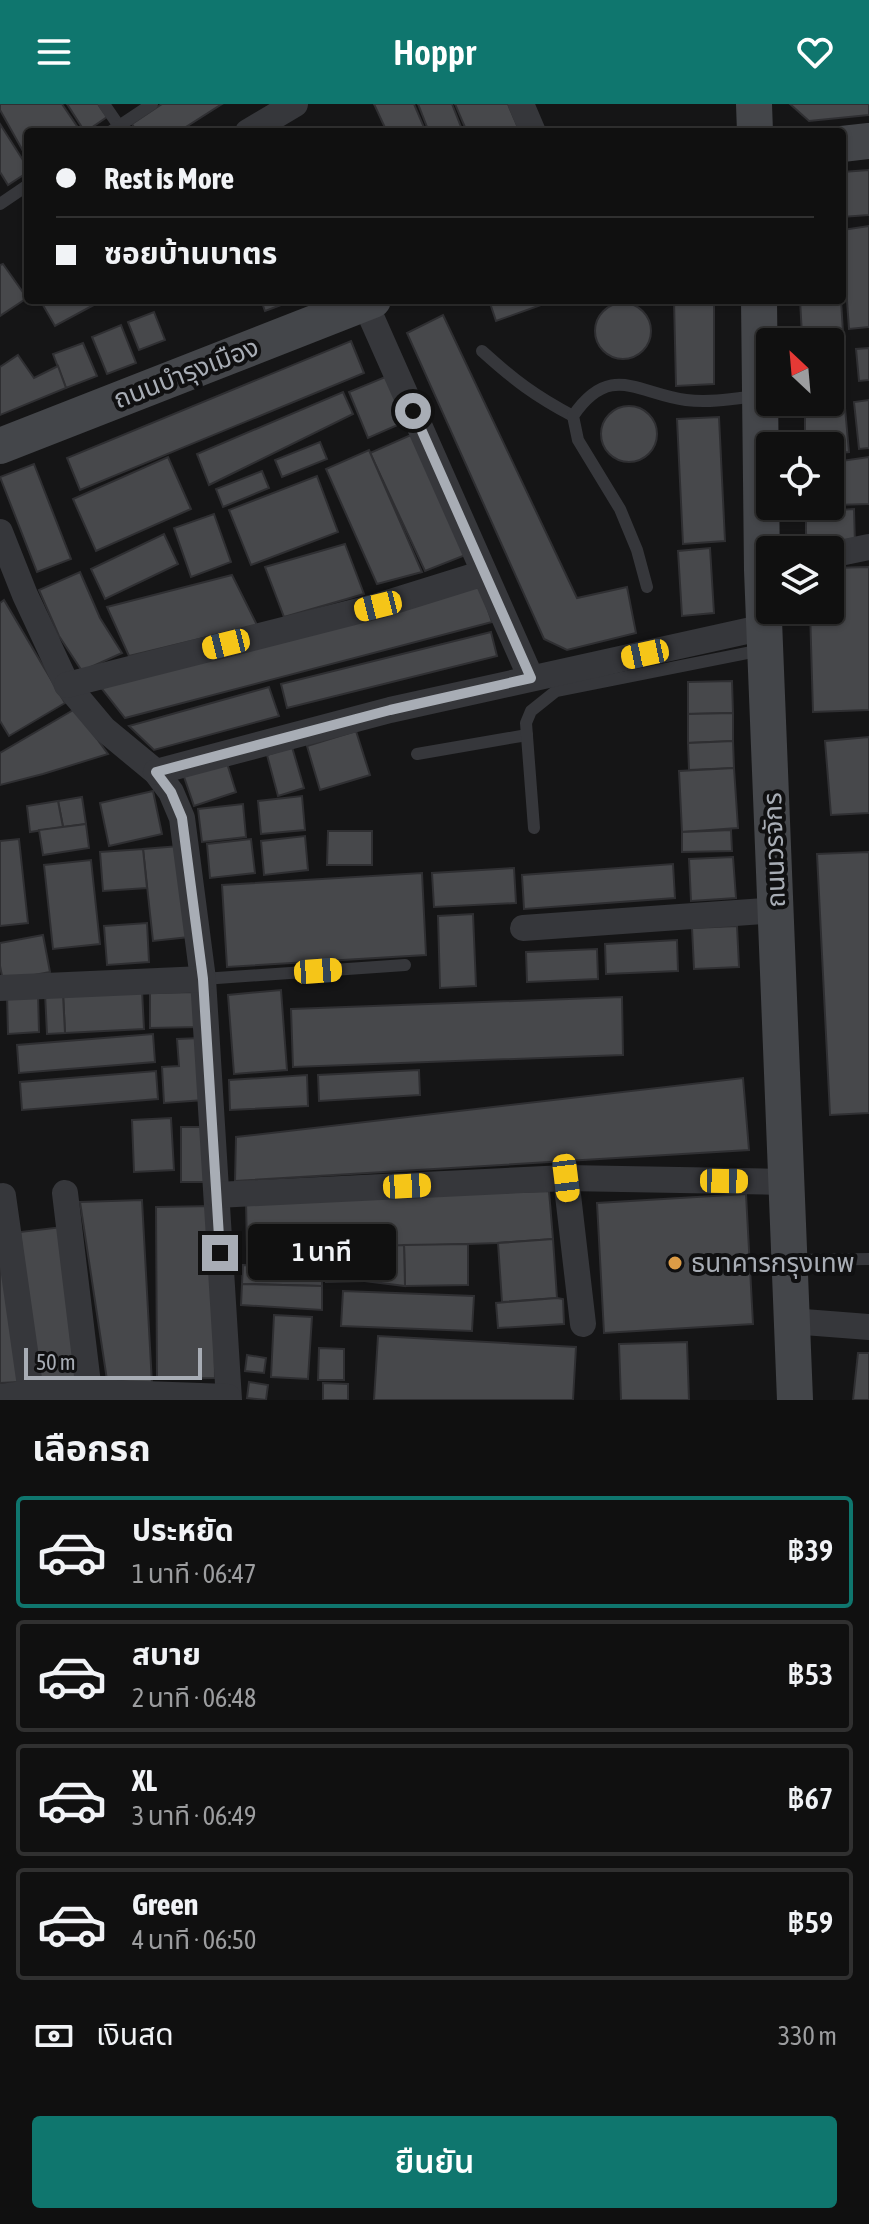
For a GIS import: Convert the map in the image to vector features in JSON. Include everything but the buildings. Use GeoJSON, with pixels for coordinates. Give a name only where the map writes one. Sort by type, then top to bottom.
{"type":"FeatureCollection","features":[{"type":"Feature","properties":{"kind":"main road"},"geometry":{"type":"LineString","coordinates":[[754,104],[755,128]]}},
{"type":"Feature","properties":{"kind":"main road"},"geometry":{"type":"LineString","coordinates":[[846,144],[869,141]]}},
{"type":"Feature","properties":{"kind":"main road","name":"ถนนบำรุงเมือง"},"geometry":{"type":"LineString","coordinates":[[0,446],[364,304]]}},
{"type":"Feature","properties":{"kind":"main road","name":"ถนนวรจักร"},"geometry":{"type":"LineString","coordinates":[[759,304],[759,328]]}},
{"type":"Feature","properties":{"kind":"main road","name":"ถนนวรจักร"},"geometry":{"type":"LineString","coordinates":[[761,416],[765,536]]}},
{"type":"Feature","properties":{"kind":"main road","name":"ถนนวรจักร"},"geometry":{"type":"LineString","coordinates":[[765,624],[795,1400]]}},
{"type":"Feature","properties":{"kind":"street"},"geometry":{"type":"LineString","coordinates":[[255,128],[295,104]]}},
{"type":"Feature","properties":{"kind":"street"},"geometry":{"type":"LineString","coordinates":[[521,104],[531,128]]}},
{"type":"Feature","properties":{"kind":"street"},"geometry":{"type":"LineString","coordinates":[[370,304],[531,678]]}},
{"type":"Feature","properties":{"kind":"street"},"geometry":{"type":"LineString","coordinates":[[0,532],[67,685],[104,729],[156,772],[171,792],[182,818],[203,979],[228,1398],[89,1392],[0,1397]]}},
{"type":"Feature","properties":{"kind":"street"},"geometry":{"type":"LineString","coordinates":[[844,552],[869,547]]}},
{"type":"Feature","properties":{"kind":"street"},"geometry":{"type":"LineString","coordinates":[[67,685],[378,606],[484,573]]}},
{"type":"Feature","properties":{"kind":"street"},"geometry":{"type":"LineString","coordinates":[[156,772],[390,710],[531,678],[765,638]]}},
{"type":"Feature","properties":{"kind":"street"},"geometry":{"type":"LineString","coordinates":[[523,928],[777,910]]}},
{"type":"Feature","properties":{"kind":"street"},"geometry":{"type":"LineString","coordinates":[[0,988],[203,979]]}},
{"type":"Feature","properties":{"kind":"street"},"geometry":{"type":"LineString","coordinates":[[217,1195],[566,1178],[787,1182]]}},
{"type":"Feature","properties":{"kind":"street"},"geometry":{"type":"LineString","coordinates":[[566,1178],[583,1324]]}},
{"type":"Feature","properties":{"kind":"street"},"geometry":{"type":"LineString","coordinates":[[65,1193],[89,1392]]}},
{"type":"Feature","properties":{"kind":"street"},"geometry":{"type":"LineString","coordinates":[[3,1196],[31,1393]]}},
{"type":"Feature","properties":{"kind":"street"},"geometry":{"type":"LineString","coordinates":[[791,1321],[869,1327]]}},
{"type":"Feature","properties":{"kind":"lane"},"geometry":{"type":"LineString","coordinates":[[104,104],[114,128]]}},
{"type":"Feature","properties":{"kind":"lane"},"geometry":{"type":"LineString","coordinates":[[116,128],[152,104]]}},
{"type":"Feature","properties":{"kind":"lane"},"geometry":{"type":"LineString","coordinates":[[2,198],[24,187]]}},
{"type":"Feature","properties":{"kind":"lane"},"geometry":{"type":"LineString","coordinates":[[482,351],[530,392],[573,416]]}},
{"type":"Feature","properties":{"kind":"lane"},"geometry":{"type":"LineString","coordinates":[[647,587],[637,550],[620,509],[578,440],[573,416],[584,401],[609,386],[630,385],[690,401],[756,396]]}},
{"type":"Feature","properties":{"kind":"lane"},"geometry":{"type":"LineString","coordinates":[[534,828],[526,723],[531,711],[556,691],[765,638]]}},
{"type":"Feature","properties":{"kind":"lane"},"geometry":{"type":"LineString","coordinates":[[417,754],[527,735]]}},
{"type":"Feature","properties":{"kind":"lane"},"geometry":{"type":"LineString","coordinates":[[203,979],[405,965]]}},
{"type":"Feature","properties":{"kind":"lane"},"geometry":{"type":"LineString","coordinates":[[788,1260],[869,1259]]}},
{"type":"Feature","properties":{"kind":"place","name":"ธนาคารกรุงเทพ"},"geometry":{"type":"Point","coordinates":[675,1263]}},
{"type":"Feature","properties":{"kind":"route"},"geometry":{"type":"LineString","coordinates":[[220,1253],[203,979],[182,818],[171,792],[156,772],[390,710],[531,678],[413,411]]}}]}
